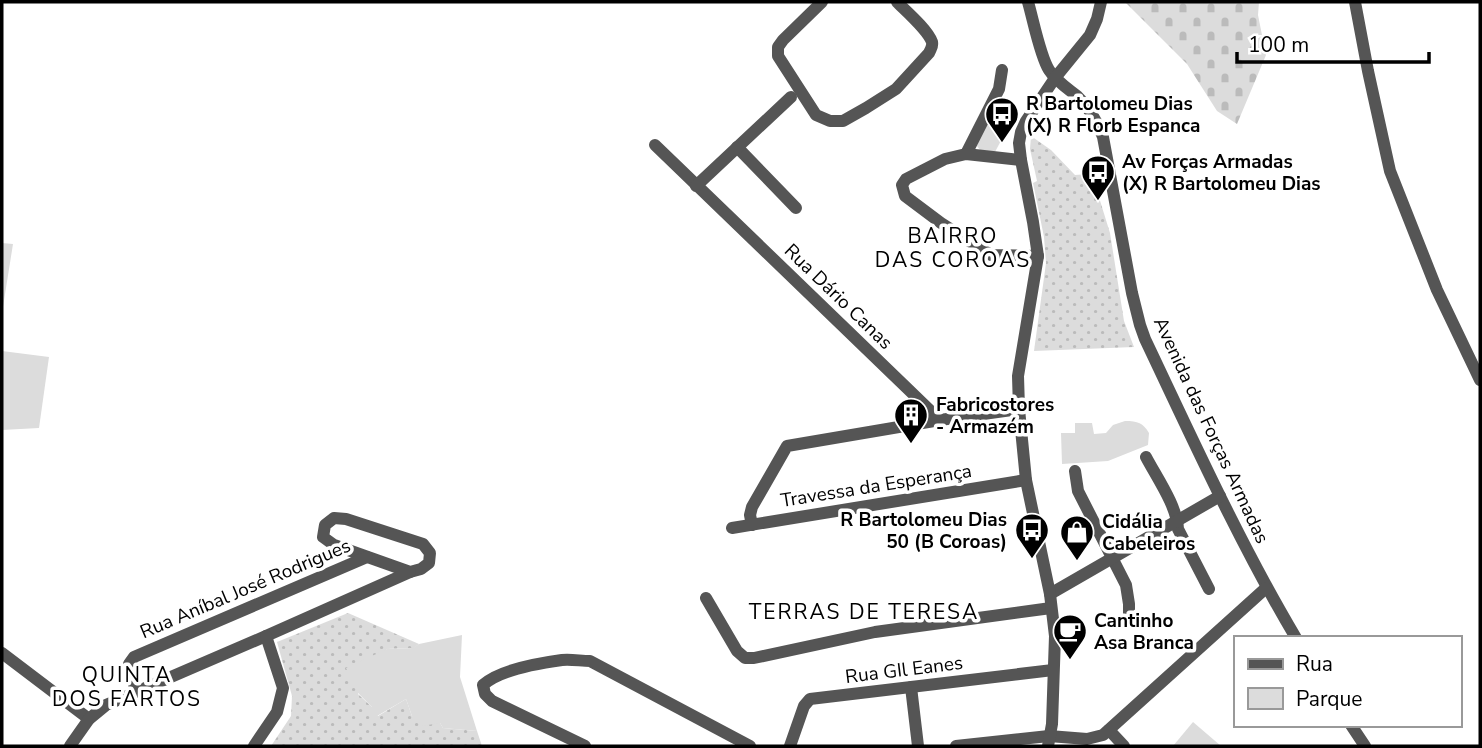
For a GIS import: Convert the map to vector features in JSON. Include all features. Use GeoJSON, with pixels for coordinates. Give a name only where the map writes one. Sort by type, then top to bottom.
{"type":"FeatureCollection","features":[{"type":"Feature","properties":{"kind":"street"},"geometry":{"type":"LineString","coordinates":[[822,2],[783,40],[778,47],[778,57],[816,115],[830,121],[843,121],[896,89],[932,47],[932,41],[926,32],[899,2]]}},
{"type":"Feature","properties":{"kind":"street","name":"Avenida das Forças Armadas"},"geometry":{"type":"LineString","coordinates":[[1028,2],[1046,64],[1055,78],[1089,108],[1100,127],[1140,325],[1220,496],[1266,588],[1295,636]]}},
{"type":"Feature","properties":{"kind":"street"},"geometry":{"type":"LineString","coordinates":[[1049,741],[1055,636],[1050,594],[1026,480],[1019,409],[1018,376],[1038,256],[1019,143],[1026,121],[1055,78],[1090,35],[1101,2]]}},
{"type":"Feature","properties":{"kind":"street"},"geometry":{"type":"LineString","coordinates":[[1355,2],[1390,171],[1437,290],[1480,380]]}},
{"type":"Feature","properties":{"kind":"street"},"geometry":{"type":"LineString","coordinates":[[966,154],[999,89],[1002,70]]}},
{"type":"Feature","properties":{"kind":"street"},"geometry":{"type":"LineString","coordinates":[[696,186],[791,97]]}},
{"type":"Feature","properties":{"kind":"street","name":"Rua Dário Canas"},"geometry":{"type":"LineString","coordinates":[[655,145],[940,420]]}},
{"type":"Feature","properties":{"kind":"street"},"geometry":{"type":"LineString","coordinates":[[737,148],[796,208]]}},
{"type":"Feature","properties":{"kind":"street"},"geometry":{"type":"LineString","coordinates":[[1021,160],[966,154],[945,159],[906,179],[902,185],[905,196],[990,255],[1038,256]]}},
{"type":"Feature","properties":{"kind":"street"},"geometry":{"type":"LineString","coordinates":[[752,525],[752,507],[787,446],[1019,409]]}},
{"type":"Feature","properties":{"kind":"street"},"geometry":{"type":"LineString","coordinates":[[1146,457],[1177,520],[1178,529],[1209,589]]}},
{"type":"Feature","properties":{"kind":"street"},"geometry":{"type":"LineString","coordinates":[[1074,471],[1078,491],[1126,585],[1129,618]]}},
{"type":"Feature","properties":{"kind":"street","name":"Travessa da Esperança"},"geometry":{"type":"LineString","coordinates":[[732,528],[1026,480]]}},
{"type":"Feature","properties":{"kind":"street"},"geometry":{"type":"LineString","coordinates":[[1050,594],[1220,496]]}},
{"type":"Feature","properties":{"kind":"street"},"geometry":{"type":"LineString","coordinates":[[69,746],[89,719],[106,705],[421,569],[429,563],[430,553],[423,544],[346,519],[334,518],[325,525],[323,537],[334,545],[410,572]]}},
{"type":"Feature","properties":{"kind":"street","name":"Rua Aníbal José Rodrigues"},"geometry":{"type":"LineString","coordinates":[[136,692],[129,664],[134,657],[367,557]]}},
{"type":"Feature","properties":{"kind":"street"},"geometry":{"type":"LineString","coordinates":[[956,746],[1087,739],[1103,735],[1266,588]]}},
{"type":"Feature","properties":{"kind":"street"},"geometry":{"type":"LineString","coordinates":[[706,598],[737,651],[745,658],[875,632],[1051,608]]}},
{"type":"Feature","properties":{"kind":"street"},"geometry":{"type":"LineString","coordinates":[[254,746],[277,712],[283,688],[266,636]]}},
{"type":"Feature","properties":{"kind":"street"},"geometry":{"type":"LineString","coordinates":[[2,653],[89,719]]}},
{"type":"Feature","properties":{"kind":"street"},"geometry":{"type":"LineString","coordinates":[[585,746],[492,701],[485,694],[483,685],[503,673],[565,660],[590,662],[750,746]]}},
{"type":"Feature","properties":{"kind":"street","name":"Rua GIl Eanes"},"geometry":{"type":"LineString","coordinates":[[790,746],[804,706],[810,699],[1053,670]]}},
{"type":"Feature","properties":{"kind":"street"},"geometry":{"type":"LineString","coordinates":[[911,687],[918,746]]}},
{"type":"Feature","properties":{"kind":"street"},"geometry":{"type":"LineString","coordinates":[[1352,727],[1365,746]]}},
{"type":"Feature","properties":{"kind":"street"},"geometry":{"type":"LineString","coordinates":[[1109,730],[1125,746]]}},
{"type":"Feature","properties":{"kind":"green space"},"geometry":{"type":"Polygon","coordinates":[[[1125,2],[1259,2],[1258,15],[1266,55],[1237,124],[1217,111],[1187,64],[1125,2]]]}},
{"type":"Feature","properties":{"kind":"green space"},"geometry":{"type":"Polygon","coordinates":[[[995,107],[1014,116],[995,152],[980,150],[978,142],[995,107]]]}},
{"type":"Feature","properties":{"kind":"green space"},"geometry":{"type":"Polygon","coordinates":[[[1031,136],[1051,150],[1075,175],[1088,174],[1093,178],[1110,233],[1124,321],[1134,347],[1034,351],[1046,263],[1044,237],[1033,183],[1037,181],[1030,149],[1031,136]]]}},
{"type":"Feature","properties":{"kind":"green space"},"geometry":{"type":"Polygon","coordinates":[[[2,243],[13,244],[2,313],[2,243]]]}},
{"type":"Feature","properties":{"kind":"green space"},"geometry":{"type":"Polygon","coordinates":[[[2,351],[49,357],[39,428],[2,430],[2,351]]]}},
{"type":"Feature","properties":{"kind":"green space"},"geometry":{"type":"Polygon","coordinates":[[[1125,421],[1137,422],[1145,427],[1149,433],[1148,445],[1108,461],[1062,464],[1061,433],[1075,433],[1075,423],[1092,423],[1094,434],[1106,433],[1113,425],[1125,421]]]}},
{"type":"Feature","properties":{"kind":"green space"},"geometry":{"type":"Polygon","coordinates":[[[348,613],[419,644],[414,648],[387,649],[358,694],[378,716],[406,699],[412,716],[440,723],[443,728],[477,731],[482,746],[271,746],[291,716],[292,696],[277,642],[348,613]]]}},
{"type":"Feature","properties":{"kind":"green space"},"geometry":{"type":"Polygon","coordinates":[[[462,635],[460,677],[477,731],[443,728],[440,723],[422,726],[412,716],[406,699],[377,716],[359,694],[346,668],[387,649],[413,648],[419,644],[462,635]]]}},
{"type":"Feature","properties":{"kind":"green space"},"geometry":{"type":"Polygon","coordinates":[[[1193,722],[1221,746],[1173,746],[1193,722]]]}},
{"type":"Feature","properties":{"kind":"place","name":"R Bartolomeu Dias (X) R Florb Espanca"},"geometry":{"type":"Point","coordinates":[1002,144]}},
{"type":"Feature","properties":{"kind":"place","name":"Av Forças Armadas (X) R Bartolomeu Dias"},"geometry":{"type":"Point","coordinates":[1098,202]}},
{"type":"Feature","properties":{"kind":"place","name":"Fabricostores - Armazém"},"geometry":{"type":"Point","coordinates":[911,445]}},
{"type":"Feature","properties":{"kind":"place","name":"R Bartolomeu Dias 50 (B Coroas)"},"geometry":{"type":"Point","coordinates":[1032,560]}},
{"type":"Feature","properties":{"kind":"place","name":"Cidália Cabeleiros"},"geometry":{"type":"Point","coordinates":[1077,562]}},
{"type":"Feature","properties":{"kind":"place","name":"Cantinho Asa Branca"},"geometry":{"type":"Point","coordinates":[1070,661]}},
{"type":"Feature","properties":{"kind":"district","name":"BAIRRO DAS COROAS"},"geometry":{"type":"Point","coordinates":[953,248]}},
{"type":"Feature","properties":{"kind":"district","name":"TERRAS DE TERESA"},"geometry":{"type":"Point","coordinates":[864,612]}},
{"type":"Feature","properties":{"kind":"district","name":"QUINTA DOS FARTOS"},"geometry":{"type":"Point","coordinates":[127,687]}}]}
